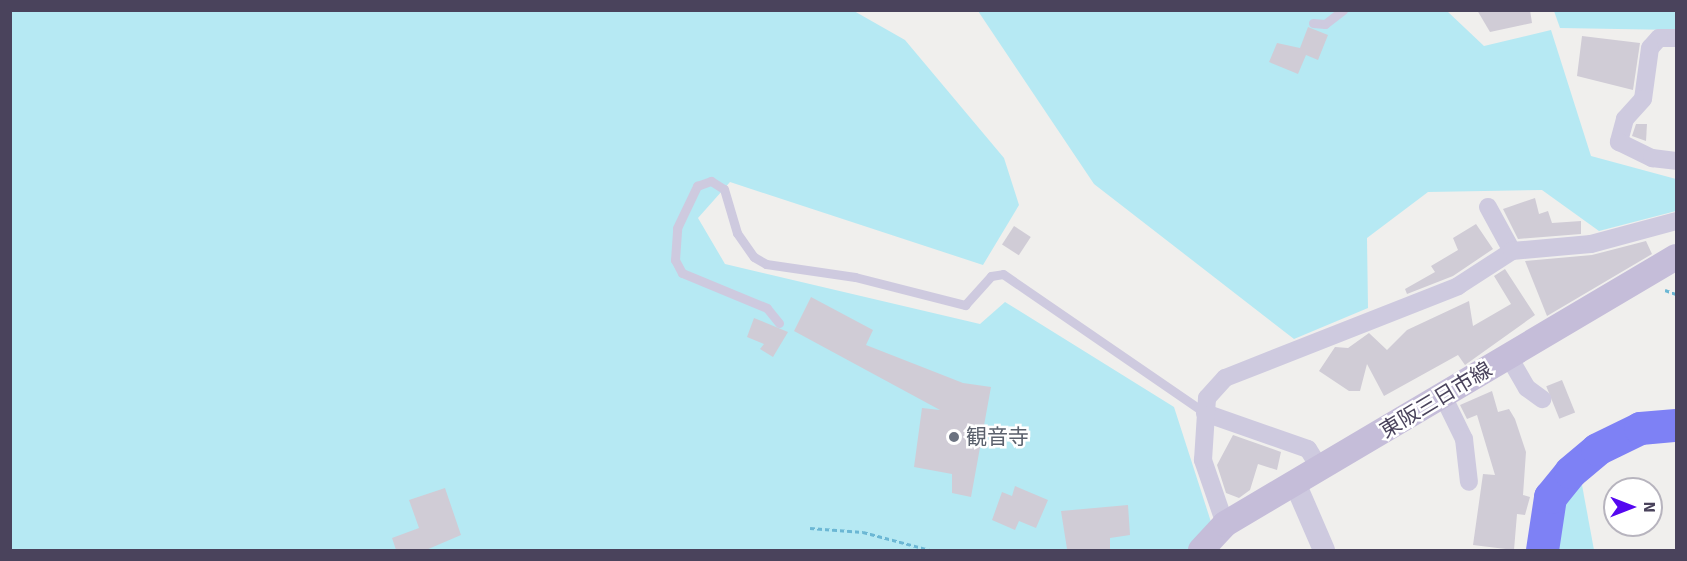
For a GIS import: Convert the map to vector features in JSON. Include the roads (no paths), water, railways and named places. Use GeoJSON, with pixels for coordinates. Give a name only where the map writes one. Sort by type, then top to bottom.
{"type":"FeatureCollection","features":[{"type":"Feature","properties":{"kind":"main road","name":"東阪三日市線"},"geometry":{"type":"LineString","coordinates":[[1201,550],[1225,524],[1677,257]]}},
{"type":"Feature","properties":{"kind":"street"},"geometry":{"type":"LineString","coordinates":[[1677,38],[1659,38],[1650,48],[1643,99],[1625,119],[1619,142],[1652,158],[1677,161]]}},
{"type":"Feature","properties":{"kind":"street"},"geometry":{"type":"LineString","coordinates":[[1488,207],[1512,251]]}},
{"type":"Feature","properties":{"kind":"street"},"geometry":{"type":"LineString","coordinates":[[1225,524],[1203,460],[1205,413],[1213,386],[1225,378],[1458,286],[1512,251],[1591,244],[1677,221]]}},
{"type":"Feature","properties":{"kind":"street"},"geometry":{"type":"LineString","coordinates":[[1509,357],[1527,388],[1542,399]]}},
{"type":"Feature","properties":{"kind":"street"},"geometry":{"type":"LineString","coordinates":[[1443,396],[1464,439],[1469,482]]}},
{"type":"Feature","properties":{"kind":"street"},"geometry":{"type":"LineString","coordinates":[[1205,413],[1308,449],[1320,468]]}},
{"type":"Feature","properties":{"kind":"street"},"geometry":{"type":"LineString","coordinates":[[1295,483],[1324,550]]}},
{"type":"Feature","properties":{"kind":"lane"},"geometry":{"type":"LineString","coordinates":[[1312,22],[1325,24],[1343,10]]}},
{"type":"Feature","properties":{"kind":"lane"},"geometry":{"type":"LineString","coordinates":[[779,323],[767,308],[682,273],[675,260],[677,228],[698,186],[711,181],[724,189],[737,233],[754,257],[766,264],[855,277],[966,305],[991,276],[1003,274],[1205,413]]}},
{"type":"Feature","properties":{"kind":"waterway"},"geometry":{"type":"LineString","coordinates":[[1542,550],[1550,497],[1570,472],[1597,449],[1640,428],[1676,425]]}},
{"type":"Feature","properties":{"kind":"place","name":"観音寺"},"geometry":{"type":"Point","coordinates":[954,437]}}]}
